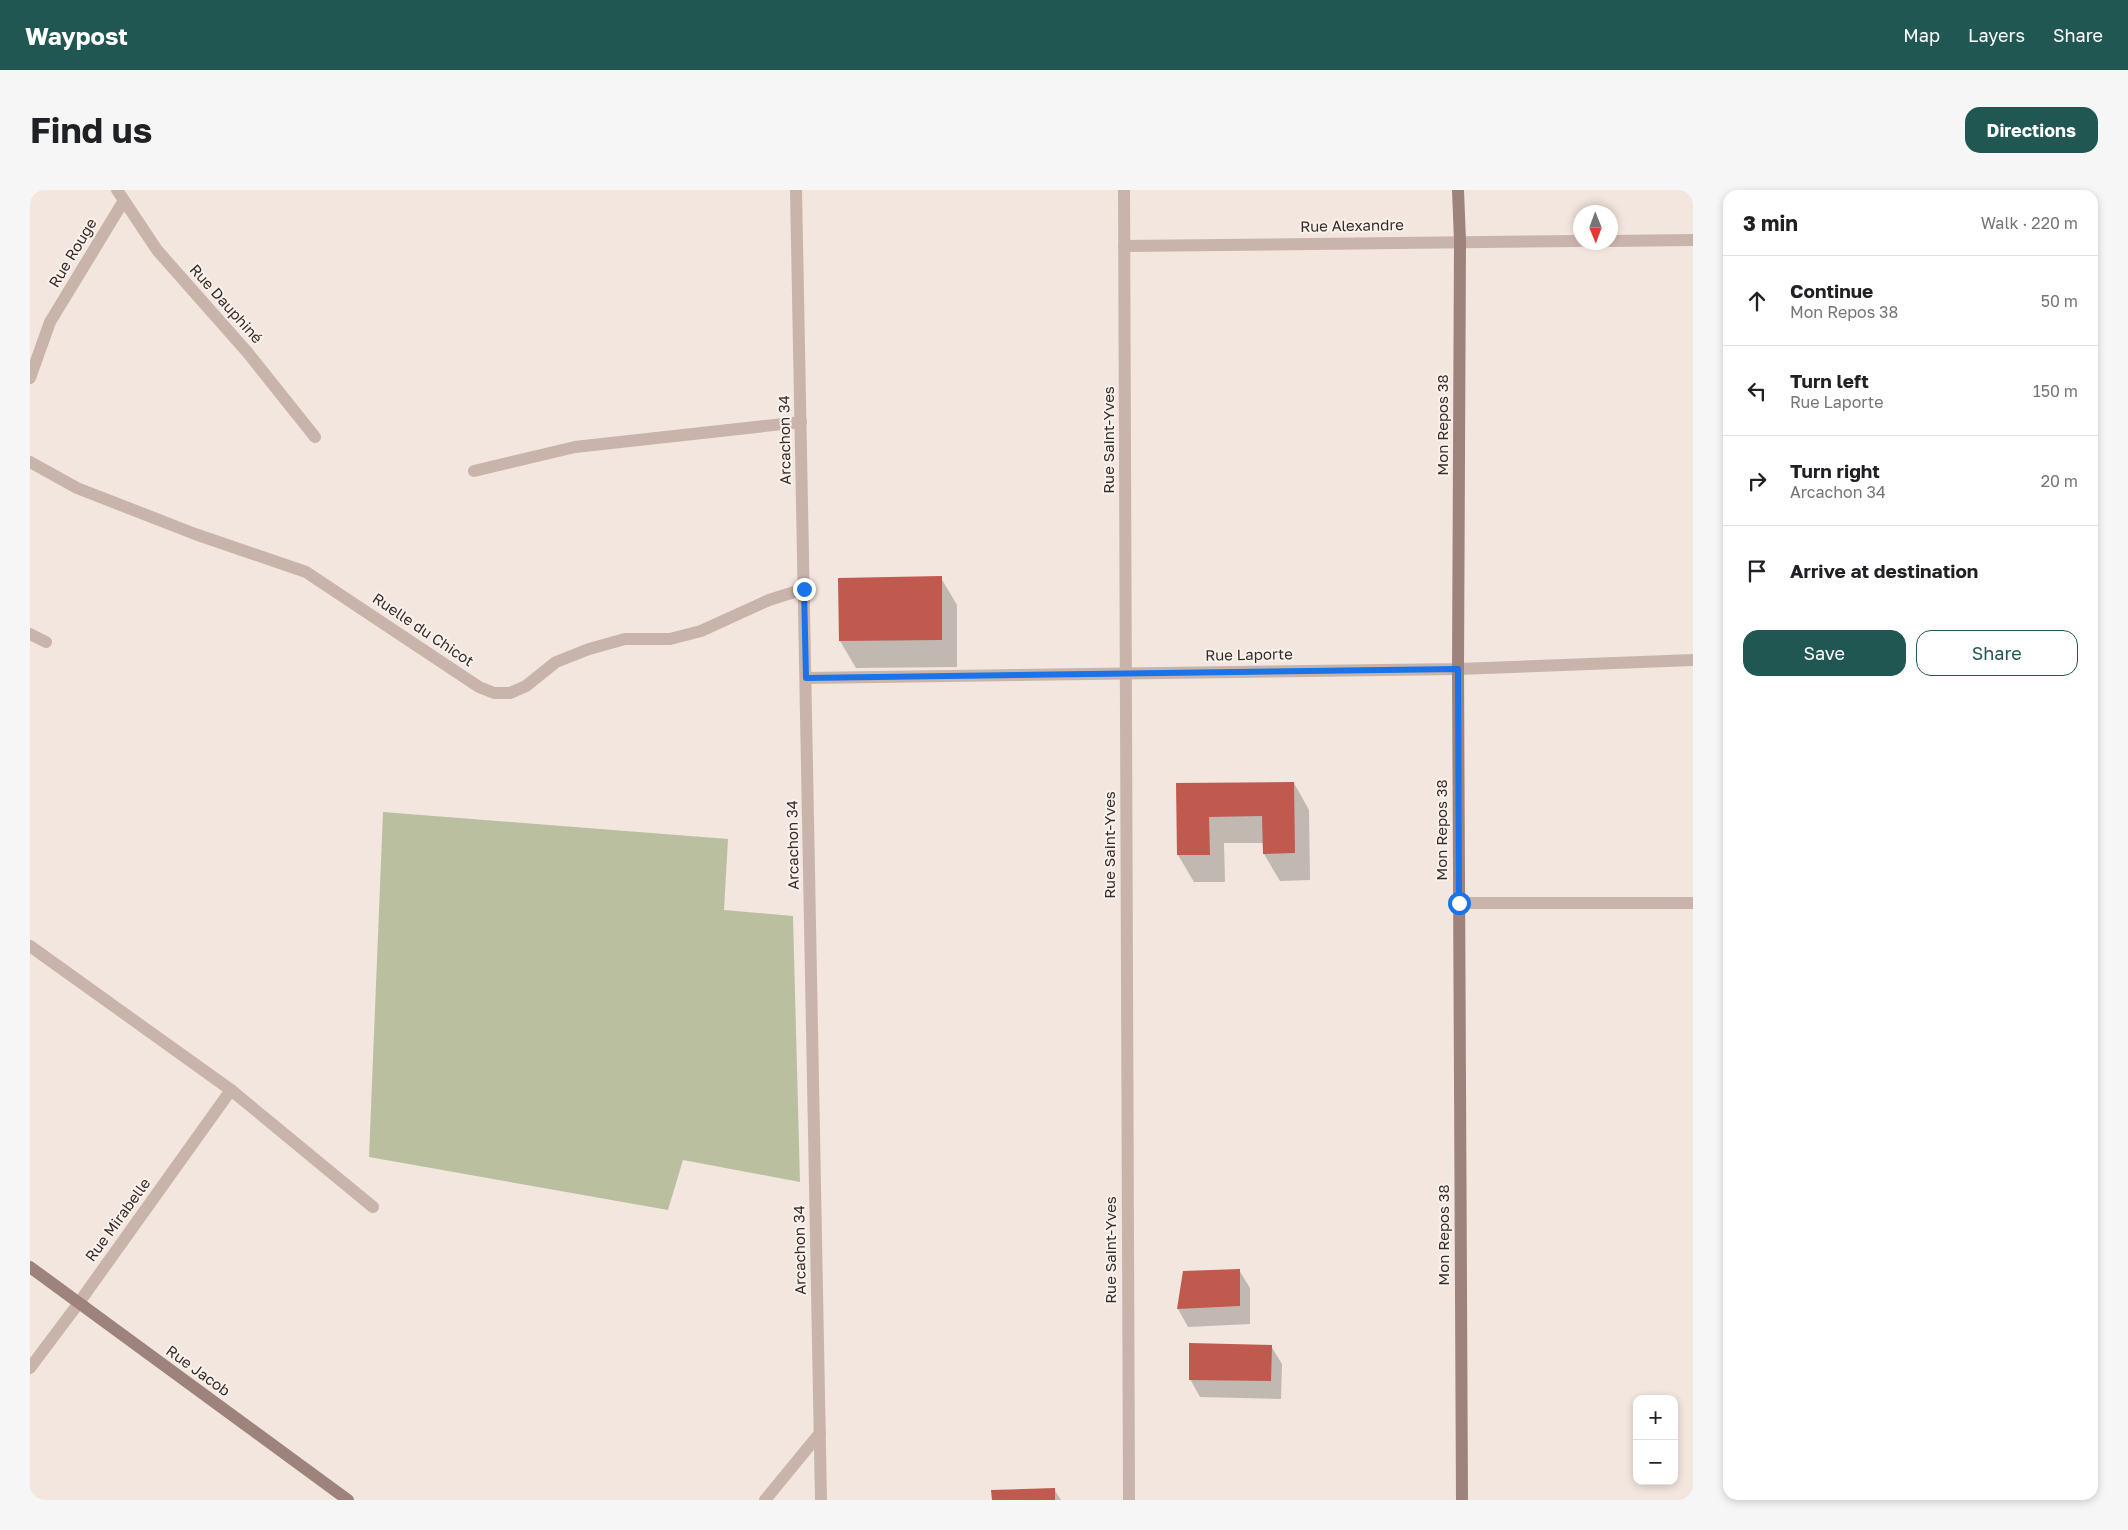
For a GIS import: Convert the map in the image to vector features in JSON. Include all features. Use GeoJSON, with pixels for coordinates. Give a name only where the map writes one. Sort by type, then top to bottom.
{"type":"FeatureCollection","features":[{"type":"Feature","properties":{"kind":"street","name":"Rue Dauphiné"},"geometry":{"type":"LineString","coordinates":[[117,190],[123,202],[156,250],[248,353],[315,436]]}},
{"type":"Feature","properties":{"kind":"street","name":"Arcachon 34"},"geometry":{"type":"LineString","coordinates":[[796,190],[821,1500]]}},
{"type":"Feature","properties":{"kind":"street","name":"Rue Saint-Yves"},"geometry":{"type":"LineString","coordinates":[[1124,190],[1129,1500]]}},
{"type":"Feature","properties":{"kind":"street","name":"Mon Repos 38"},"geometry":{"type":"LineString","coordinates":[[1458,190],[1460,241],[1458,669],[1462,1500]]}},
{"type":"Feature","properties":{"kind":"street","name":"Rue Rouge"},"geometry":{"type":"LineString","coordinates":[[30,378],[50,322],[123,202]]}},
{"type":"Feature","properties":{"kind":"street"},"geometry":{"type":"LineString","coordinates":[[1618,240],[1693,240]]}},
{"type":"Feature","properties":{"kind":"street","name":"Rue Alexandre"},"geometry":{"type":"LineString","coordinates":[[1124,246],[1573,241]]}},
{"type":"Feature","properties":{"kind":"street"},"geometry":{"type":"LineString","coordinates":[[474,471],[575,447],[801,422]]}},
{"type":"Feature","properties":{"kind":"street","name":"Ruelle du Chicot"},"geometry":{"type":"LineString","coordinates":[[30,462],[77,488],[195,534],[306,572],[479,686],[494,693],[510,693],[526,686],[556,662],[589,649],[625,640],[670,639],[701,631],[769,600],[804,589]]}},
{"type":"Feature","properties":{"kind":"street"},"geometry":{"type":"LineString","coordinates":[[30,634],[46,642]]}},
{"type":"Feature","properties":{"kind":"street","name":"Rue Laporte"},"geometry":{"type":"LineString","coordinates":[[806,678],[1458,669],[1693,660]]}},
{"type":"Feature","properties":{"kind":"street"},"geometry":{"type":"LineString","coordinates":[[1459,903],[1693,903]]}},
{"type":"Feature","properties":{"kind":"street"},"geometry":{"type":"LineString","coordinates":[[30,946],[231,1090],[373,1207]]}},
{"type":"Feature","properties":{"kind":"street","name":"Rue Mirabelle"},"geometry":{"type":"LineString","coordinates":[[30,1368],[231,1090]]}},
{"type":"Feature","properties":{"kind":"street","name":"Rue Jacob"},"geometry":{"type":"LineString","coordinates":[[30,1267],[346,1500]]}},
{"type":"Feature","properties":{"kind":"street"},"geometry":{"type":"LineString","coordinates":[[765,1500],[820,1433]]}},
{"type":"Feature","properties":{"kind":"green space"},"geometry":{"type":"Polygon","coordinates":[[[383,812],[728,839],[724,910],[793,916],[800,1182],[683,1160],[668,1210],[369,1157],[383,812]]]}},
{"type":"Feature","properties":{"kind":"building"},"geometry":{"type":"Polygon","coordinates":[[[942,576],[942,640],[839,641],[838,578],[942,576]]]}},
{"type":"Feature","properties":{"kind":"building"},"geometry":{"type":"Polygon","coordinates":[[[1294,782],[1295,853],[1263,854],[1262,816],[1209,817],[1210,855],[1177,855],[1176,783],[1294,782]]]}},
{"type":"Feature","properties":{"kind":"building"},"geometry":{"type":"Polygon","coordinates":[[[1240,1269],[1240,1306],[1177,1309],[1183,1271],[1240,1269]]]}},
{"type":"Feature","properties":{"kind":"building"},"geometry":{"type":"Polygon","coordinates":[[[1189,1343],[1272,1345],[1271,1381],[1189,1380],[1189,1343]]]}},
{"type":"Feature","properties":{"kind":"building"},"geometry":{"type":"Polygon","coordinates":[[[1055,1488],[1055,1500],[992,1500],[991,1490],[1055,1488]]]}},
{"type":"Feature","properties":{"kind":"route"},"geometry":{"type":"LineString","coordinates":[[804,589],[806,678],[1458,669],[1459,903]]}}]}
